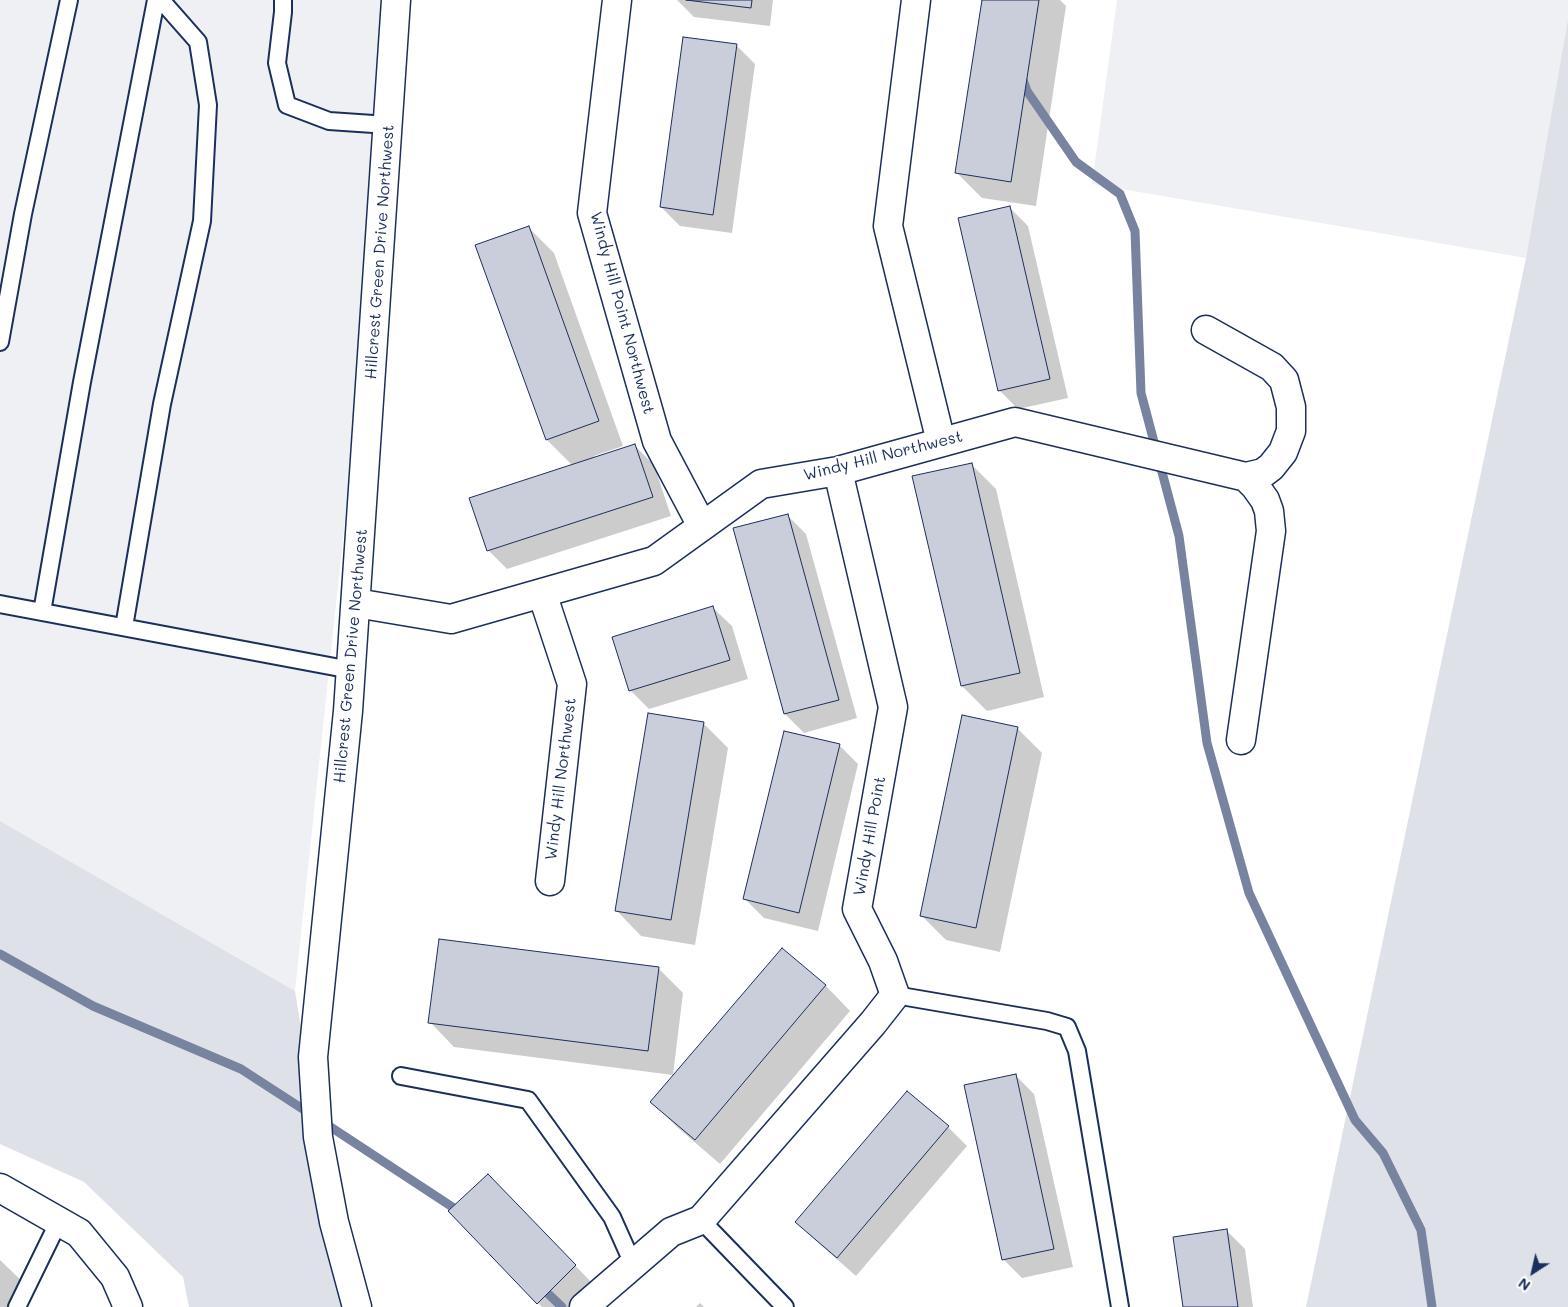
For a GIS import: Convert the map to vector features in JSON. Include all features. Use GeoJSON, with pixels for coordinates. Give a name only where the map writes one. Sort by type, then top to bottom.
{"type":"FeatureCollection","features":[{"type":"Feature","properties":{"kind":"street","name":"Hillcrest Green Drive Northwest"},"geometry":{"type":"LineString","coordinates":[[357,1307],[334,1222],[318,1137],[313,1057],[351,670],[396,0]]}},
{"type":"Feature","properties":{"kind":"street","name":"Windy Hill Point Northwest"},"geometry":{"type":"LineString","coordinates":[[616,0],[592,213],[657,441],[702,526]]}},
{"type":"Feature","properties":{"kind":"street"},"geometry":{"type":"LineString","coordinates":[[916,0],[888,226],[941,442]]}},
{"type":"Feature","properties":{"kind":"street"},"geometry":{"type":"LineString","coordinates":[[1206,330],[1272,367],[1284,380],[1291,406],[1290,431],[1282,452],[1271,467],[1263,473],[1246,477]]}},
{"type":"Feature","properties":{"kind":"street","name":"Windy Hill Northwest"},"geometry":{"type":"LineString","coordinates":[[356,603],[451,619],[654,561],[761,484],[838,471],[1015,422],[1246,477]]}},
{"type":"Feature","properties":{"kind":"street","name":"Windy Hill Point"},"geometry":{"type":"LineString","coordinates":[[838,471],[893,707],[856,909],[883,961],[895,995]]}},
{"type":"Feature","properties":{"kind":"street"},"geometry":{"type":"LineString","coordinates":[[1241,740],[1271,531],[1269,511],[1265,500],[1246,477]]}},
{"type":"Feature","properties":{"kind":"street","name":"Windy Hill Northwest"},"geometry":{"type":"LineString","coordinates":[[542,593],[572,684],[550,881]]}},
{"type":"Feature","properties":{"kind":"street"},"geometry":{"type":"LineString","coordinates":[[584,1307],[671,1232],[701,1220],[874,1023],[895,995]]}},
{"type":"Feature","properties":{"kind":"street"},"geometry":{"type":"LineString","coordinates":[[0,1188],[79,1233],[115,1277],[128,1307]]}},
{"type":"Feature","properties":{"kind":"lane"},"geometry":{"type":"LineString","coordinates":[[0,342],[23,214],[69,0]]}},
{"type":"Feature","properties":{"kind":"lane"},"geometry":{"type":"LineString","coordinates":[[42,612],[82,382],[156,0]]}},
{"type":"Feature","properties":{"kind":"lane"},"geometry":{"type":"LineString","coordinates":[[124,627],[162,404],[202,221],[208,105],[198,42],[161,0]]}},
{"type":"Feature","properties":{"kind":"lane"},"geometry":{"type":"LineString","coordinates":[[283,0],[284,12],[277,63],[287,104],[329,121],[388,125]]}},
{"type":"Feature","properties":{"kind":"lane"},"geometry":{"type":"LineString","coordinates":[[0,604],[351,670]]}},
{"type":"Feature","properties":{"kind":"lane"},"geometry":{"type":"LineString","coordinates":[[895,995],[1047,1021],[1067,1027],[1077,1051],[1120,1307]]}},
{"type":"Feature","properties":{"kind":"lane"},"geometry":{"type":"LineString","coordinates":[[401,1076],[528,1100],[612,1217],[634,1264]]}},
{"type":"Feature","properties":{"kind":"lane"},"geometry":{"type":"LineString","coordinates":[[701,1220],[785,1307]]}},
{"type":"Feature","properties":{"kind":"lane"},"geometry":{"type":"LineString","coordinates":[[17,1307],[59,1221]]}},
{"type":"Feature","properties":{"kind":"shaded area"},"geometry":{"type":"Polygon","coordinates":[[[0,0],[400,0],[295,991],[0,821],[0,0]]]}},
{"type":"Feature","properties":{"kind":"shaded area"},"geometry":{"type":"Polygon","coordinates":[[[1117,0],[1568,0],[1568,19],[1526,258],[1092,184],[1117,0]]]}},
{"type":"Feature","properties":{"kind":"shaded area"},"geometry":{"type":"Polygon","coordinates":[[[1568,19],[1568,1307],[1306,1307],[1526,258],[1568,19]]]}},
{"type":"Feature","properties":{"kind":"shaded area"},"geometry":{"type":"Polygon","coordinates":[[[0,821],[295,991],[346,1307],[189,1307],[183,1277],[84,1182],[0,1144],[0,821]]]}},
{"type":"Feature","properties":{"kind":"building"},"geometry":{"type":"Polygon","coordinates":[[[686,0],[752,0],[751,8],[686,0]]]}},
{"type":"Feature","properties":{"kind":"building"},"geometry":{"type":"Polygon","coordinates":[[[982,0],[1039,0],[1011,182],[955,173],[982,0]]]}},
{"type":"Feature","properties":{"kind":"building"},"geometry":{"type":"Polygon","coordinates":[[[683,37],[737,44],[713,215],[660,207],[683,37]]]}},
{"type":"Feature","properties":{"kind":"building"},"geometry":{"type":"Polygon","coordinates":[[[1010,206],[1050,379],[998,391],[958,218],[1010,206]]]}},
{"type":"Feature","properties":{"kind":"building"},"geometry":{"type":"Polygon","coordinates":[[[529,226],[599,421],[546,440],[475,245],[529,226]]]}},
{"type":"Feature","properties":{"kind":"building"},"geometry":{"type":"Polygon","coordinates":[[[635,444],[653,497],[487,551],[469,498],[635,444]]]}},
{"type":"Feature","properties":{"kind":"building"},"geometry":{"type":"Polygon","coordinates":[[[972,463],[1020,673],[961,686],[912,476],[972,463]]]}},
{"type":"Feature","properties":{"kind":"building"},"geometry":{"type":"Polygon","coordinates":[[[788,514],[839,700],[784,714],[733,528],[788,514]]]}},
{"type":"Feature","properties":{"kind":"building"},"geometry":{"type":"Polygon","coordinates":[[[713,606],[730,660],[629,691],[612,637],[713,606]]]}},
{"type":"Feature","properties":{"kind":"building"},"geometry":{"type":"Polygon","coordinates":[[[648,713],[704,722],[671,920],[615,911],[648,713]]]}},
{"type":"Feature","properties":{"kind":"building"},"geometry":{"type":"Polygon","coordinates":[[[962,715],[1018,727],[976,928],[920,916],[962,715]]]}},
{"type":"Feature","properties":{"kind":"building"},"geometry":{"type":"Polygon","coordinates":[[[784,731],[840,744],[799,913],[743,899],[784,731]]]}},
{"type":"Feature","properties":{"kind":"building"},"geometry":{"type":"Polygon","coordinates":[[[439,939],[659,967],[648,1051],[428,1023],[439,939]]]}},
{"type":"Feature","properties":{"kind":"building"},"geometry":{"type":"Polygon","coordinates":[[[782,948],[826,985],[695,1140],[650,1102],[782,948]]]}},
{"type":"Feature","properties":{"kind":"building"},"geometry":{"type":"Polygon","coordinates":[[[1016,1074],[1054,1249],[1002,1260],[964,1085],[1016,1074]]]}},
{"type":"Feature","properties":{"kind":"building"},"geometry":{"type":"Polygon","coordinates":[[[907,1091],[949,1126],[837,1258],[795,1222],[907,1091]]]}},
{"type":"Feature","properties":{"kind":"building"},"geometry":{"type":"Polygon","coordinates":[[[488,1174],[576,1265],[537,1304],[448,1211],[488,1174]]]}},
{"type":"Feature","properties":{"kind":"building"},"geometry":{"type":"Polygon","coordinates":[[[1227,1229],[1238,1307],[1183,1307],[1173,1237],[1227,1229]]]}},
{"type":"Feature","properties":{"kind":"waterway"},"geometry":{"type":"LineString","coordinates":[[1022,77],[1027,91],[1076,162],[1120,194],[1135,231],[1141,393],[1179,536],[1207,743],[1249,893],[1355,1120],[1383,1153],[1421,1230],[1432,1307]]}},
{"type":"Feature","properties":{"kind":"waterway"},"geometry":{"type":"LineString","coordinates":[[0,954],[93,1006],[241,1069],[312,1115]]}},
{"type":"Feature","properties":{"kind":"waterway"},"geometry":{"type":"LineString","coordinates":[[323,1122],[463,1214]]}},
{"type":"Feature","properties":{"kind":"waterway"},"geometry":{"type":"LineString","coordinates":[[540,1286],[562,1307]]}}]}
